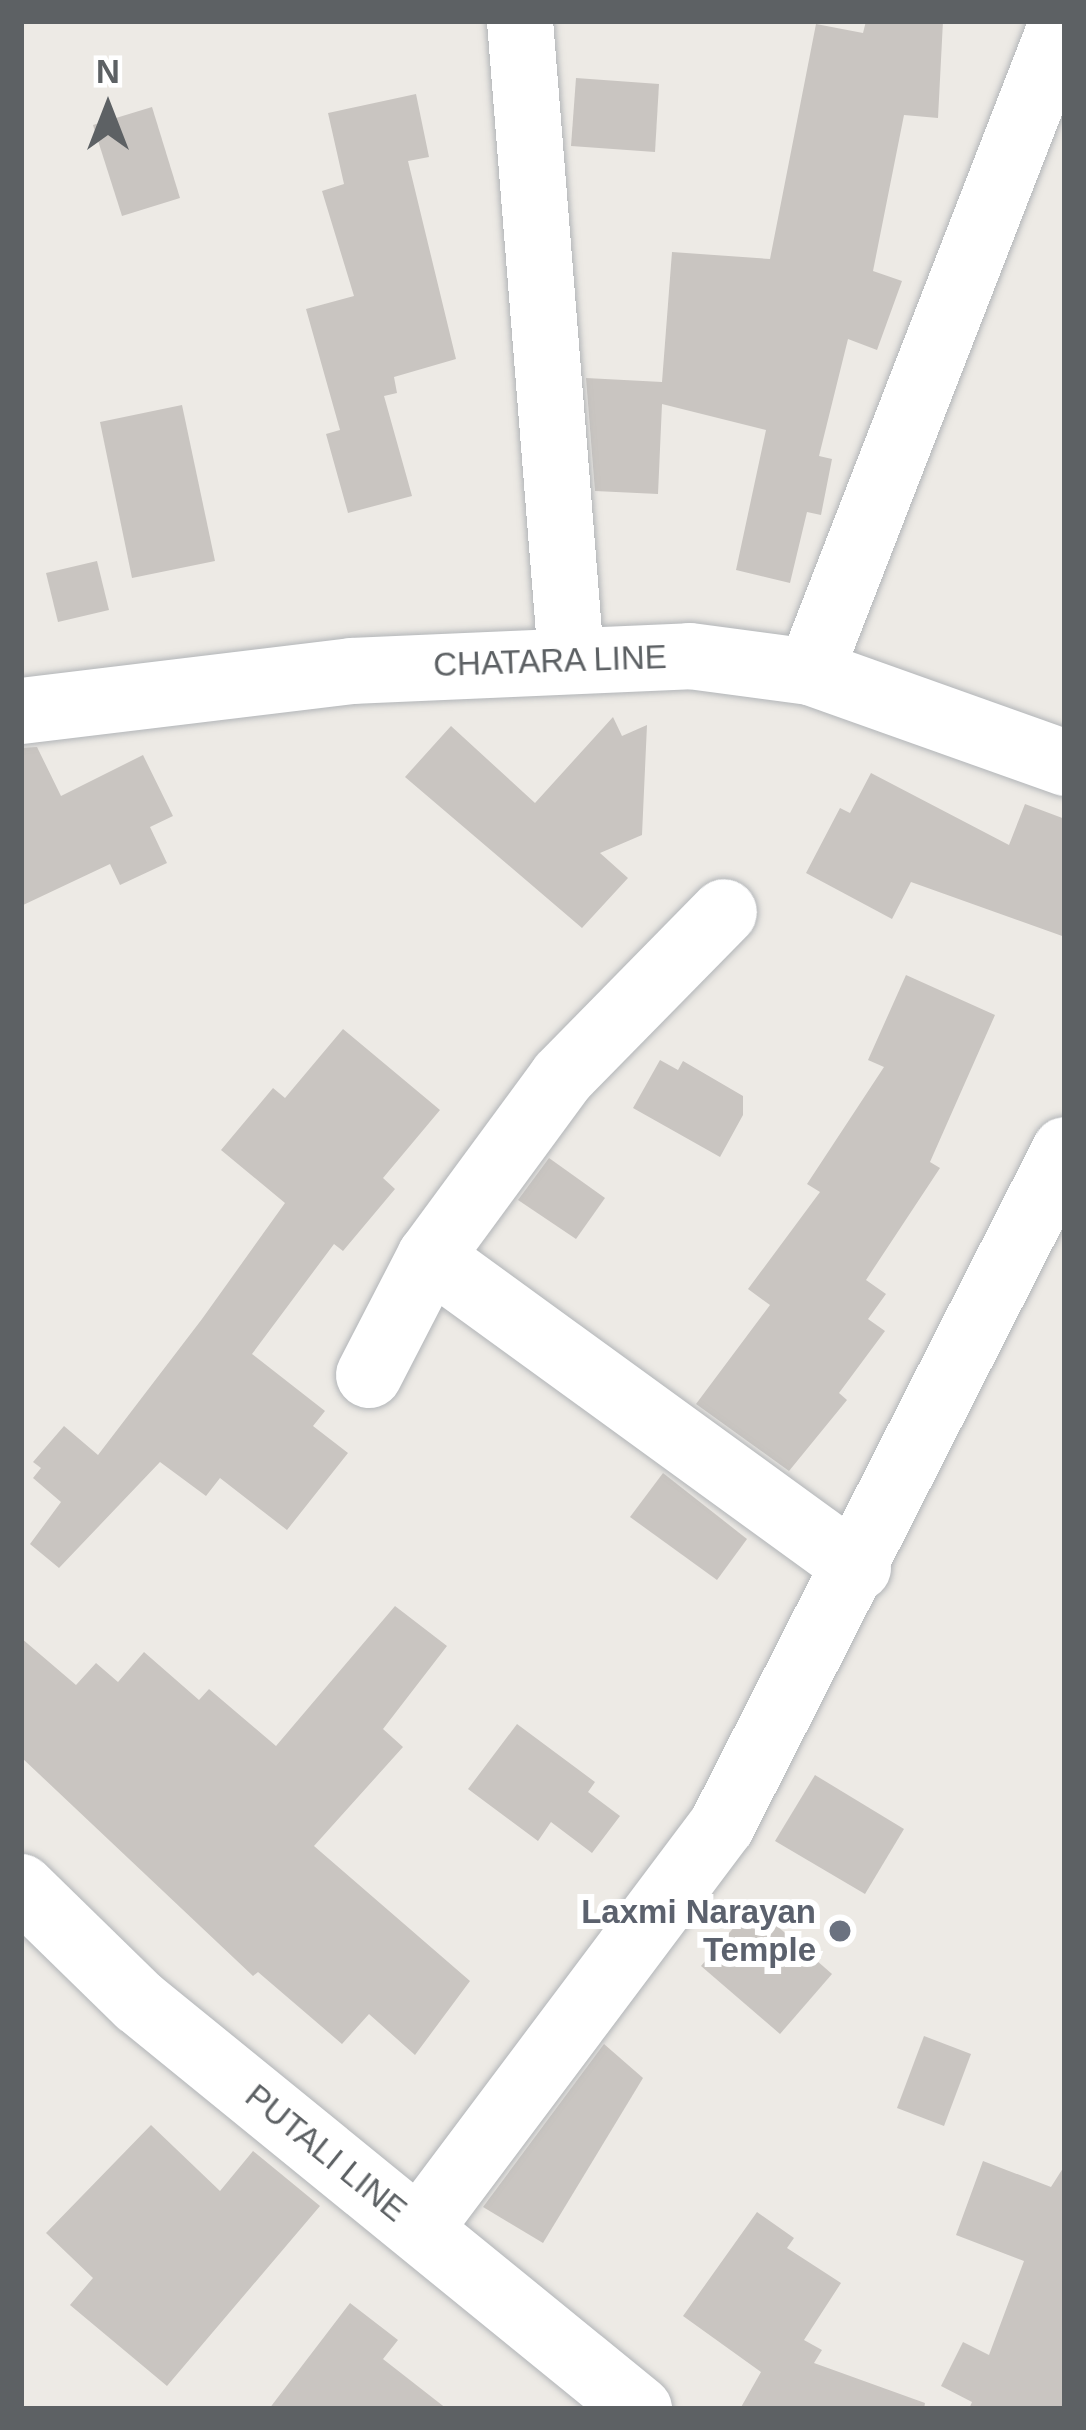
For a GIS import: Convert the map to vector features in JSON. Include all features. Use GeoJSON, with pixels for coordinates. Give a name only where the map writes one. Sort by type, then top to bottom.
{"type":"FeatureCollection","features":[{"type":"Feature","properties":{"kind":"street"},"geometry":{"type":"LineString","coordinates":[[520,21],[572,658]]}},
{"type":"Feature","properties":{"kind":"street"},"geometry":{"type":"LineString","coordinates":[[810,672],[1063,21]]}},
{"type":"Feature","properties":{"kind":"street","name":"CHATARA LINE"},"geometry":{"type":"LineString","coordinates":[[21,711],[351,671],[690,656],[810,672],[1065,763]]}},
{"type":"Feature","properties":{"kind":"street"},"geometry":{"type":"LineString","coordinates":[[370,1375],[430,1257],[562,1077],[724,912]]}},
{"type":"Feature","properties":{"kind":"street"},"geometry":{"type":"LineString","coordinates":[[419,2228],[722,1825],[858,1568],[1065,1150]]}},
{"type":"Feature","properties":{"kind":"street"},"geometry":{"type":"LineString","coordinates":[[430,1257],[858,1568]]}},
{"type":"Feature","properties":{"kind":"street","name":"PUTALI LINE"},"geometry":{"type":"LineString","coordinates":[[21,1887],[139,2002],[639,2409]]}},
{"type":"Feature","properties":{"kind":"building"},"geometry":{"type":"Polygon","coordinates":[[[866,21],[943,21],[938,118],[904,115],[873,271],[902,281],[877,350],[848,339],[819,456],[832,459],[821,515],[807,512],[790,583],[736,570],[766,430],[662,404],[658,494],[595,491],[586,378],[662,382],[672,252],[770,259],[816,24],[863,33],[866,21]]]}},
{"type":"Feature","properties":{"kind":"building"},"geometry":{"type":"Polygon","coordinates":[[[576,78],[659,84],[655,152],[571,146],[576,78]]]}},
{"type":"Feature","properties":{"kind":"building"},"geometry":{"type":"Polygon","coordinates":[[[416,94],[429,157],[408,161],[456,359],[394,377],[397,393],[384,396],[412,496],[348,513],[326,434],[340,430],[306,309],[354,296],[322,191],[344,184],[328,113],[416,94]]]}},
{"type":"Feature","properties":{"kind":"building"},"geometry":{"type":"Polygon","coordinates":[[[152,107],[180,198],[122,216],[93,125],[152,107]]]}},
{"type":"Feature","properties":{"kind":"building"},"geometry":{"type":"Polygon","coordinates":[[[182,405],[215,561],[132,578],[100,422],[182,405]]]}},
{"type":"Feature","properties":{"kind":"building"},"geometry":{"type":"Polygon","coordinates":[[[97,561],[109,610],[58,622],[46,573],[97,561]]]}},
{"type":"Feature","properties":{"kind":"building"},"geometry":{"type":"Polygon","coordinates":[[[613,717],[622,736],[647,725],[642,835],[600,853],[628,878],[582,928],[405,777],[451,726],[535,803],[613,717]]]}},
{"type":"Feature","properties":{"kind":"building"},"geometry":{"type":"Polygon","coordinates":[[[37,747],[61,796],[143,755],[173,816],[150,827],[167,863],[120,885],[110,864],[21,906],[21,748],[37,747]]]}},
{"type":"Feature","properties":{"kind":"building"},"geometry":{"type":"Polygon","coordinates":[[[871,773],[1009,845],[1025,804],[1065,819],[1065,937],[911,882],[892,919],[806,873],[840,808],[850,813],[871,773]]]}},
{"type":"Feature","properties":{"kind":"building"},"geometry":{"type":"Polygon","coordinates":[[[906,975],[995,1015],[930,1162],[940,1168],[866,1280],[886,1294],[868,1319],[885,1331],[839,1393],[847,1400],[789,1471],[696,1404],[770,1305],[748,1289],[820,1192],[807,1184],[884,1067],[868,1060],[906,975]]]}},
{"type":"Feature","properties":{"kind":"building"},"geometry":{"type":"Polygon","coordinates":[[[343,1029],[440,1110],[383,1178],[395,1189],[343,1251],[334,1244],[252,1354],[325,1411],[313,1426],[348,1453],[287,1530],[220,1478],[206,1496],[160,1462],[59,1568],[30,1544],[61,1502],[33,1478],[41,1468],[33,1462],[64,1426],[98,1455],[202,1319],[285,1203],[221,1150],[273,1088],[285,1098],[343,1029]]]}},
{"type":"Feature","properties":{"kind":"building"},"geometry":{"type":"Polygon","coordinates":[[[660,1060],[678,1070],[683,1061],[743,1096],[743,1115],[720,1157],[633,1108],[660,1060]]]}},
{"type":"Feature","properties":{"kind":"building"},"geometry":{"type":"Polygon","coordinates":[[[549,1158],[605,1198],[576,1239],[518,1200],[549,1158]]]}},
{"type":"Feature","properties":{"kind":"building"},"geometry":{"type":"Polygon","coordinates":[[[663,1473],[747,1539],[717,1580],[630,1517],[663,1473]]]}},
{"type":"Feature","properties":{"kind":"building"},"geometry":{"type":"Polygon","coordinates":[[[395,1606],[447,1646],[383,1729],[403,1747],[314,1846],[470,1981],[415,2055],[369,2014],[342,2044],[258,1972],[253,1976],[21,1757],[21,1638],[76,1685],[96,1663],[118,1682],[144,1652],[199,1700],[209,1689],[276,1746],[395,1606]]]}},
{"type":"Feature","properties":{"kind":"building"},"geometry":{"type":"Polygon","coordinates":[[[517,1724],[595,1782],[588,1792],[620,1816],[592,1853],[551,1822],[538,1841],[468,1789],[517,1724]]]}},
{"type":"Feature","properties":{"kind":"building"},"geometry":{"type":"Polygon","coordinates":[[[815,1775],[904,1829],[865,1894],[775,1841],[815,1775]]]}},
{"type":"Feature","properties":{"kind":"building"},"geometry":{"type":"Polygon","coordinates":[[[753,1905],[832,1974],[780,2034],[701,1966],[753,1905]]]}},
{"type":"Feature","properties":{"kind":"building"},"geometry":{"type":"Polygon","coordinates":[[[924,2036],[971,2054],[944,2126],[897,2108],[924,2036]]]}},
{"type":"Feature","properties":{"kind":"building"},"geometry":{"type":"Polygon","coordinates":[[[604,2044],[643,2078],[543,2243],[483,2207],[604,2044]]]}},
{"type":"Feature","properties":{"kind":"building"},"geometry":{"type":"Polygon","coordinates":[[[151,2125],[220,2191],[253,2151],[320,2206],[167,2386],[70,2305],[93,2278],[46,2233],[151,2125]]]}},
{"type":"Feature","properties":{"kind":"building"},"geometry":{"type":"Polygon","coordinates":[[[983,2161],[1051,2187],[1065,2165],[1065,2409],[969,2409],[972,2402],[941,2386],[963,2342],[989,2355],[1024,2261],[956,2235],[983,2161]]]}},
{"type":"Feature","properties":{"kind":"building"},"geometry":{"type":"Polygon","coordinates":[[[757,2212],[794,2238],[787,2248],[841,2283],[804,2340],[822,2350],[814,2363],[925,2403],[924,2409],[740,2409],[761,2372],[683,2316],[757,2212]]]}},
{"type":"Feature","properties":{"kind":"building"},"geometry":{"type":"Polygon","coordinates":[[[350,2303],[398,2340],[383,2359],[447,2409],[269,2409],[350,2303]]]}},
{"type":"Feature","properties":{"kind":"place","name":"Laxmi Narayan Temple"},"geometry":{"type":"Point","coordinates":[840,1931]}}]}
